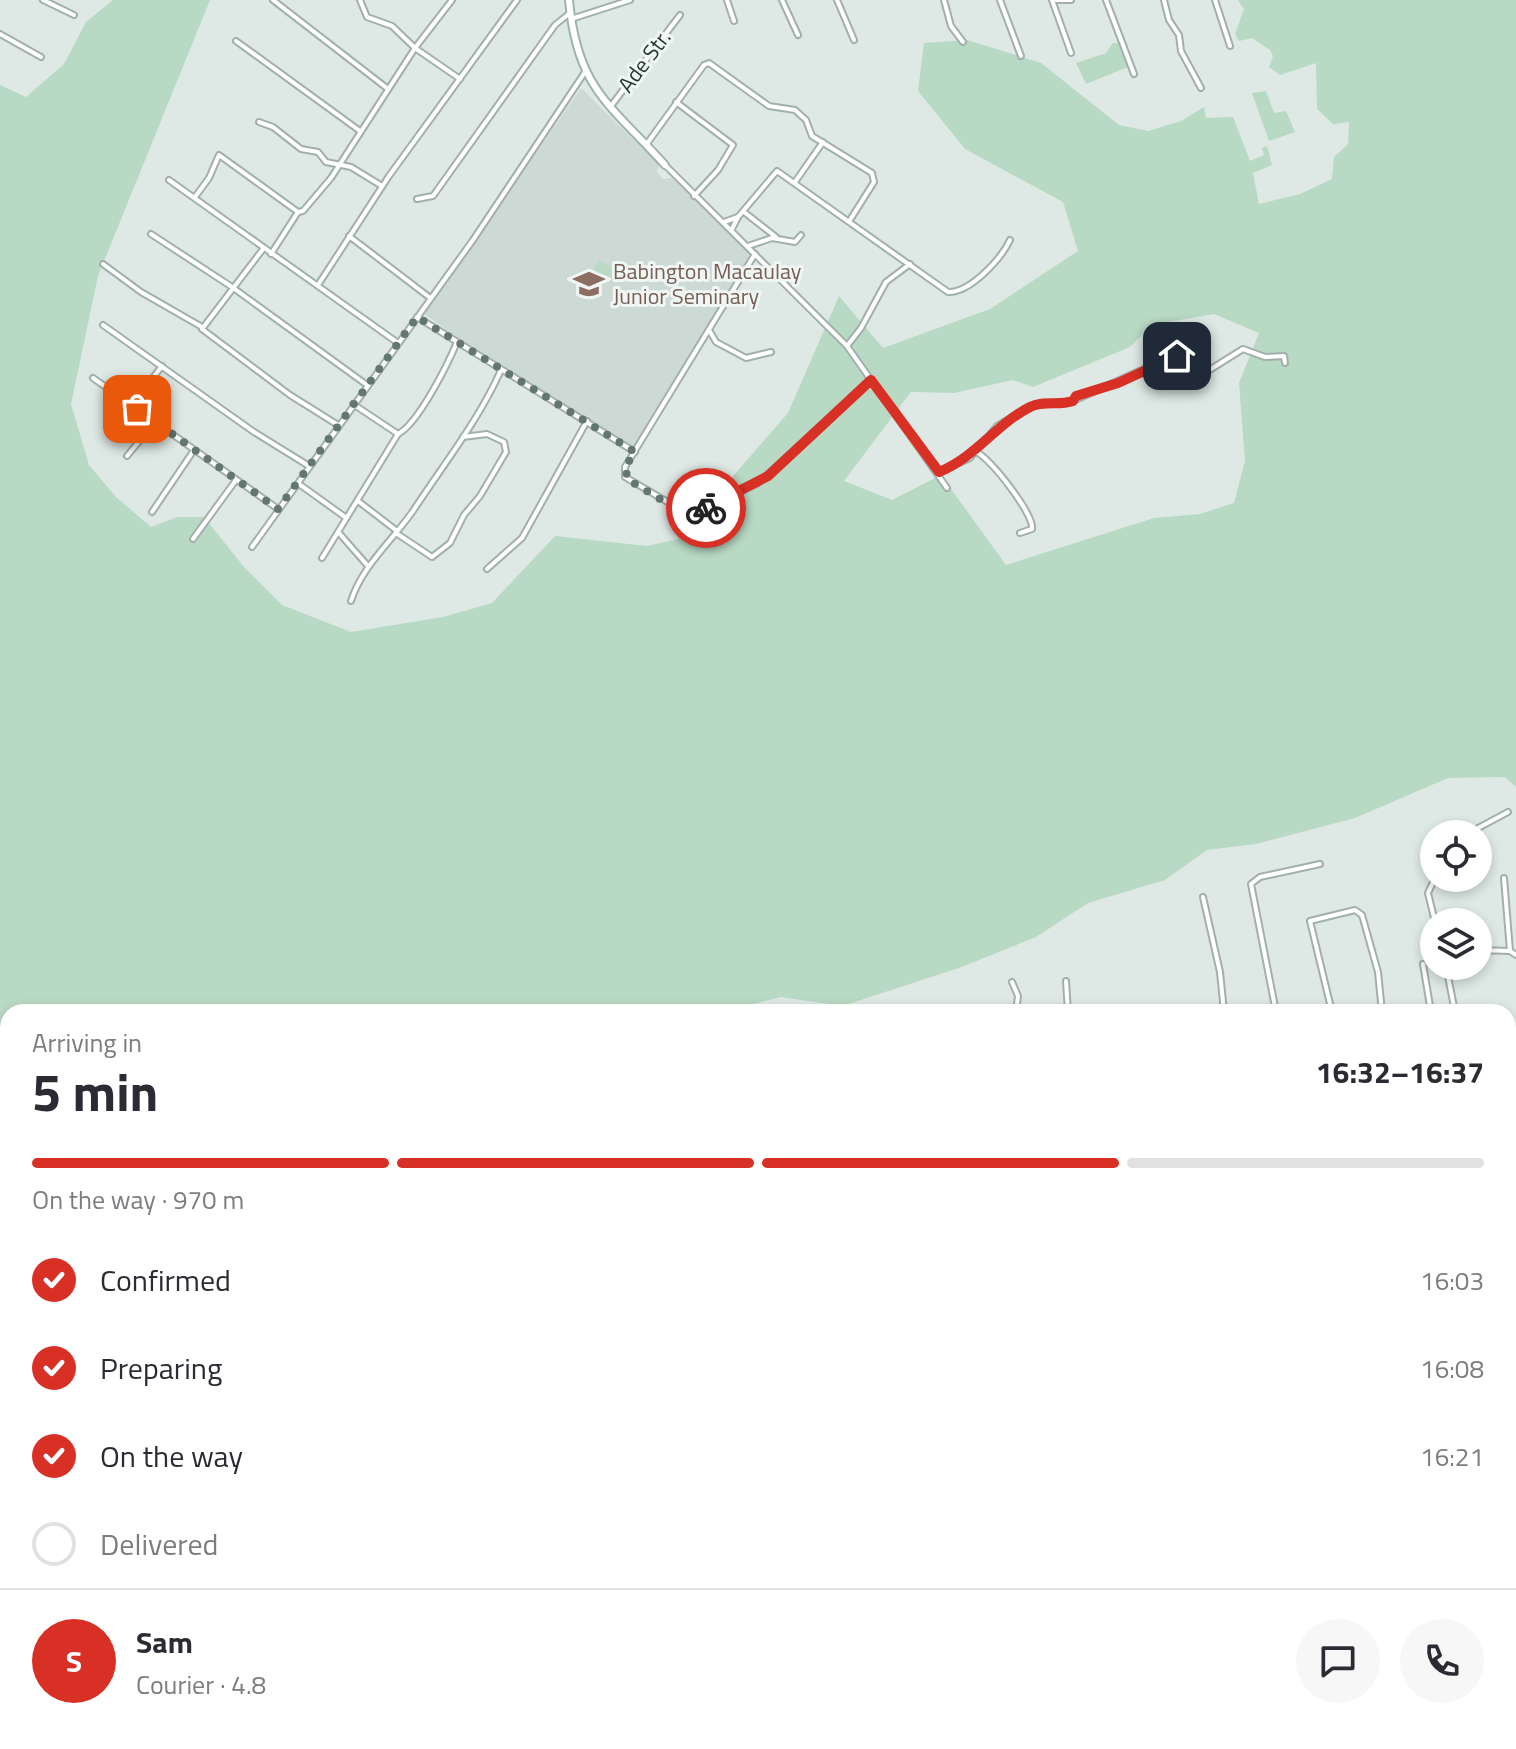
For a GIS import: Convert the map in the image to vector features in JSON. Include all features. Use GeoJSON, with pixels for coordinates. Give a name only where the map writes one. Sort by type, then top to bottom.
{"type":"FeatureCollection","features":[{"type":"Feature","properties":{"kind":"street"},"geometry":{"type":"LineString","coordinates":[[43,0],[74,15]]}},
{"type":"Feature","properties":{"kind":"street"},"geometry":{"type":"LineString","coordinates":[[273,0],[388,89]]}},
{"type":"Feature","properties":{"kind":"street"},"geometry":{"type":"LineString","coordinates":[[360,0],[367,17],[392,26],[415,48],[460,79]]}},
{"type":"Feature","properties":{"kind":"street"},"geometry":{"type":"LineString","coordinates":[[271,254],[298,212],[303,211],[328,183],[415,48],[452,0]]}},
{"type":"Feature","properties":{"kind":"street"},"geometry":{"type":"LineString","coordinates":[[318,285],[382,186],[517,0]]}},
{"type":"Feature","properties":{"kind":"street"},"geometry":{"type":"LineString","coordinates":[[569,0],[585,72],[609,108],[847,346],[939,472],[947,488]]}},
{"type":"Feature","properties":{"kind":"street"},"geometry":{"type":"LineString","coordinates":[[417,199],[433,196],[555,25],[571,16],[630,0]]}},
{"type":"Feature","properties":{"kind":"street"},"geometry":{"type":"LineString","coordinates":[[727,0],[734,21]]}},
{"type":"Feature","properties":{"kind":"street"},"geometry":{"type":"LineString","coordinates":[[782,0],[798,35]]}},
{"type":"Feature","properties":{"kind":"street"},"geometry":{"type":"LineString","coordinates":[[837,0],[854,40]]}},
{"type":"Feature","properties":{"kind":"street"},"geometry":{"type":"LineString","coordinates":[[944,0],[951,26],[963,42]]}},
{"type":"Feature","properties":{"kind":"street"},"geometry":{"type":"LineString","coordinates":[[1000,0],[1021,56]]}},
{"type":"Feature","properties":{"kind":"street"},"geometry":{"type":"LineString","coordinates":[[1071,0],[1054,0],[1071,53]]}},
{"type":"Feature","properties":{"kind":"street"},"geometry":{"type":"LineString","coordinates":[[1106,0],[1134,74]]}},
{"type":"Feature","properties":{"kind":"street"},"geometry":{"type":"LineString","coordinates":[[1164,0],[1169,20],[1179,35],[1181,51],[1201,88]]}},
{"type":"Feature","properties":{"kind":"street"},"geometry":{"type":"LineString","coordinates":[[1215,0],[1230,46]]}},
{"type":"Feature","properties":{"kind":"street","name":"Ade Str."},"geometry":{"type":"LineString","coordinates":[[609,108],[680,15]]}},
{"type":"Feature","properties":{"kind":"street"},"geometry":{"type":"LineString","coordinates":[[0,34],[41,57]]}},
{"type":"Feature","properties":{"kind":"street"},"geometry":{"type":"LineString","coordinates":[[236,41],[360,131]]}},
{"type":"Feature","properties":{"kind":"street"},"geometry":{"type":"LineString","coordinates":[[646,145],[676,102],[709,63],[769,106],[795,110],[806,120],[812,136],[875,177],[850,220]]}},
{"type":"Feature","properties":{"kind":"street"},"geometry":{"type":"LineString","coordinates":[[252,547],[429,297],[473,240],[585,72]]}},
{"type":"Feature","properties":{"kind":"street"},"geometry":{"type":"LineString","coordinates":[[676,102],[733,145],[718,170],[694,196]]}},
{"type":"Feature","properties":{"kind":"street"},"geometry":{"type":"LineString","coordinates":[[259,122],[273,127],[295,146],[318,152],[326,162],[359,170],[382,186]]}},
{"type":"Feature","properties":{"kind":"street"},"geometry":{"type":"LineString","coordinates":[[795,182],[823,142]]}},
{"type":"Feature","properties":{"kind":"street"},"geometry":{"type":"LineString","coordinates":[[195,198],[209,178],[219,155],[298,212]]}},
{"type":"Feature","properties":{"kind":"street"},"geometry":{"type":"LineString","coordinates":[[724,222],[744,212],[774,172],[781,171],[953,293],[998,261],[1010,240]]}},
{"type":"Feature","properties":{"kind":"street"},"geometry":{"type":"LineString","coordinates":[[169,180],[398,343]]}},
{"type":"Feature","properties":{"kind":"street"},"geometry":{"type":"LineString","coordinates":[[744,212],[778,239]]}},
{"type":"Feature","properties":{"kind":"street"},"geometry":{"type":"LineString","coordinates":[[732,229],[738,217]]}},
{"type":"Feature","properties":{"kind":"street"},"geometry":{"type":"LineString","coordinates":[[151,234],[232,287],[367,385]]}},
{"type":"Feature","properties":{"kind":"street"},"geometry":{"type":"LineString","coordinates":[[748,246],[778,239],[795,242],[801,235]]}},
{"type":"Feature","properties":{"kind":"street"},"geometry":{"type":"LineString","coordinates":[[349,236],[429,297]]}},
{"type":"Feature","properties":{"kind":"street"},"geometry":{"type":"LineString","coordinates":[[202,327],[263,249]]}},
{"type":"Feature","properties":{"kind":"street"},"geometry":{"type":"LineString","coordinates":[[755,254],[625,467],[628,480],[683,511],[697,512],[757,484],[871,380]]}},
{"type":"Feature","properties":{"kind":"street"},"geometry":{"type":"LineString","coordinates":[[847,346],[861,328],[886,282],[911,263]]}},
{"type":"Feature","properties":{"kind":"street"},"geometry":{"type":"LineString","coordinates":[[103,264],[141,292],[202,327],[210,337],[290,395],[338,425]]}},
{"type":"Feature","properties":{"kind":"street"},"geometry":{"type":"LineString","coordinates":[[417,317],[635,452]]}},
{"type":"Feature","properties":{"kind":"street"},"geometry":{"type":"LineString","coordinates":[[103,325],[254,432],[309,466]]}},
{"type":"Feature","properties":{"kind":"street"},"geometry":{"type":"LineString","coordinates":[[709,330],[716,342],[746,358],[771,352]]}},
{"type":"Feature","properties":{"kind":"street"},"geometry":{"type":"LineString","coordinates":[[322,558],[398,434],[408,427],[441,377],[457,342]]}},
{"type":"Feature","properties":{"kind":"street"},"geometry":{"type":"LineString","coordinates":[[939,472],[976,452],[997,426],[1031,406],[1073,401],[1173,356],[1180,357],[1195,379],[1243,349],[1265,357],[1281,354],[1285,363]]}},
{"type":"Feature","properties":{"kind":"street"},"geometry":{"type":"LineString","coordinates":[[132,405],[162,365]]}},
{"type":"Feature","properties":{"kind":"street"},"geometry":{"type":"LineString","coordinates":[[351,601],[368,566],[463,437],[501,370]]}},
{"type":"Feature","properties":{"kind":"street"},"geometry":{"type":"LineString","coordinates":[[93,378],[278,509]]}},
{"type":"Feature","properties":{"kind":"street"},"geometry":{"type":"LineString","coordinates":[[353,404],[398,434]]}},
{"type":"Feature","properties":{"kind":"street"},"geometry":{"type":"LineString","coordinates":[[127,456],[156,421]]}},
{"type":"Feature","properties":{"kind":"street"},"geometry":{"type":"LineString","coordinates":[[487,569],[522,538],[587,421]]}},
{"type":"Feature","properties":{"kind":"street"},"geometry":{"type":"LineString","coordinates":[[358,501],[432,557],[450,543],[464,515],[480,496],[506,452],[504,442],[496,437],[487,434],[463,437]]}},
{"type":"Feature","properties":{"kind":"street"},"geometry":{"type":"LineString","coordinates":[[152,512],[194,450]]}},
{"type":"Feature","properties":{"kind":"street"},"geometry":{"type":"LineString","coordinates":[[976,452],[990,461],[1033,521],[1030,532],[1020,533]]}},
{"type":"Feature","properties":{"kind":"street"},"geometry":{"type":"LineString","coordinates":[[193,539],[236,480]]}},
{"type":"Feature","properties":{"kind":"street"},"geometry":{"type":"LineString","coordinates":[[298,483],[345,517]]}},
{"type":"Feature","properties":{"kind":"street"},"geometry":{"type":"LineString","coordinates":[[339,533],[368,566]]}},
{"type":"Feature","properties":{"kind":"street"},"geometry":{"type":"LineString","coordinates":[[1492,820],[1508,812]]}},
{"type":"Feature","properties":{"kind":"street"},"geometry":{"type":"LineString","coordinates":[[1274,1004],[1251,884],[1260,877],[1320,864]]}},
{"type":"Feature","properties":{"kind":"street"},"geometry":{"type":"LineString","coordinates":[[1504,878],[1510,951]]}},
{"type":"Feature","properties":{"kind":"street"},"geometry":{"type":"LineString","coordinates":[[1203,897],[1220,972],[1223,1004]]}},
{"type":"Feature","properties":{"kind":"street"},"geometry":{"type":"LineString","coordinates":[[1330,1004],[1310,921],[1355,910],[1362,915],[1377,968],[1381,1004]]}},
{"type":"Feature","properties":{"kind":"street"},"geometry":{"type":"LineString","coordinates":[[1492,950],[1510,951],[1516,955]]}},
{"type":"Feature","properties":{"kind":"street"},"geometry":{"type":"LineString","coordinates":[[1426,980],[1430,1004]]}},
{"type":"Feature","properties":{"kind":"street"},"geometry":{"type":"LineString","coordinates":[[1449,980],[1453,1004]]}},
{"type":"Feature","properties":{"kind":"street"},"geometry":{"type":"LineString","coordinates":[[1066,981],[1067,1004]]}},
{"type":"Feature","properties":{"kind":"street"},"geometry":{"type":"LineString","coordinates":[[1012,982],[1018,996],[1017,1004]]}},
{"type":"Feature","properties":{"kind":"shaded area","name":"Babington Macaulay Junior Seminary"},"geometry":{"type":"Polygon","coordinates":[[[581,88],[659,165],[657,172],[663,179],[672,178],[751,253],[635,447],[481,354],[424,314],[581,88]]]}},
{"type":"Feature","properties":{"kind":"green space"},"geometry":{"type":"Polygon","coordinates":[[[113,0],[210,0],[98,276],[71,404],[89,465],[116,497],[151,527],[177,517],[204,517],[244,567],[282,605],[351,632],[443,617],[492,603],[555,536],[647,546],[678,539],[788,413],[839,296],[883,348],[990,309],[1078,251],[1063,202],[965,149],[918,91],[924,43],[967,40],[1041,63],[1119,125],[1148,131],[1181,121],[1204,107],[1206,118],[1233,117],[1250,161],[1264,155],[1262,148],[1267,146],[1272,165],[1253,173],[1259,204],[1300,194],[1332,179],[1334,157],[1348,144],[1349,122],[1333,124],[1317,109],[1316,63],[1280,75],[1269,67],[1273,56],[1270,50],[1252,38],[1239,41],[1235,34],[1244,9],[1238,0],[1516,0],[1516,787],[1505,777],[1448,778],[1355,818],[1256,844],[1207,850],[1165,880],[1088,903],[1036,937],[959,968],[848,1004],[781,997],[753,1004],[0,1004],[0,85],[26,97],[64,64],[86,22],[113,0]],[[1214,314],[1152,325],[1130,347],[1033,387],[1013,380],[954,393],[911,392],[844,481],[892,500],[941,475],[1006,565],[1154,518],[1200,514],[1234,503],[1245,461],[1239,383],[1259,333],[1214,314]]]}},
{"type":"Feature","properties":{"kind":"green space"},"geometry":{"type":"Polygon","coordinates":[[[1113,43],[1121,43],[1128,67],[1086,84],[1076,63],[1106,53],[1113,43]]]}},
{"type":"Feature","properties":{"kind":"green space"},"geometry":{"type":"Polygon","coordinates":[[[1266,91],[1274,113],[1286,111],[1295,132],[1269,141],[1252,93],[1266,91]]]}},
{"type":"Feature","properties":{"kind":"green space"},"geometry":{"type":"Polygon","coordinates":[[[599,260],[619,273],[613,283],[593,270],[599,260]]]}},
{"type":"Feature","properties":{"kind":"way so far"},"geometry":{"type":"LineString","coordinates":[[137,409],[174,432],[194,450],[278,509],[417,317],[635,452],[625,467],[628,480],[683,511],[697,512],[706,508]]}},
{"type":"Feature","properties":{"kind":"place","name":"Babington Macaulay Junior Seminary"},"geometry":{"type":"Point","coordinates":[589,284]}},
{"type":"Feature","properties":{"kind":"route"},"geometry":{"type":"LineString","coordinates":[[706,508],[768,476],[871,380],[939,472],[970,458],[997,426],[1035,404],[1073,401],[1076,396],[1118,383],[1177,356]]}}]}
